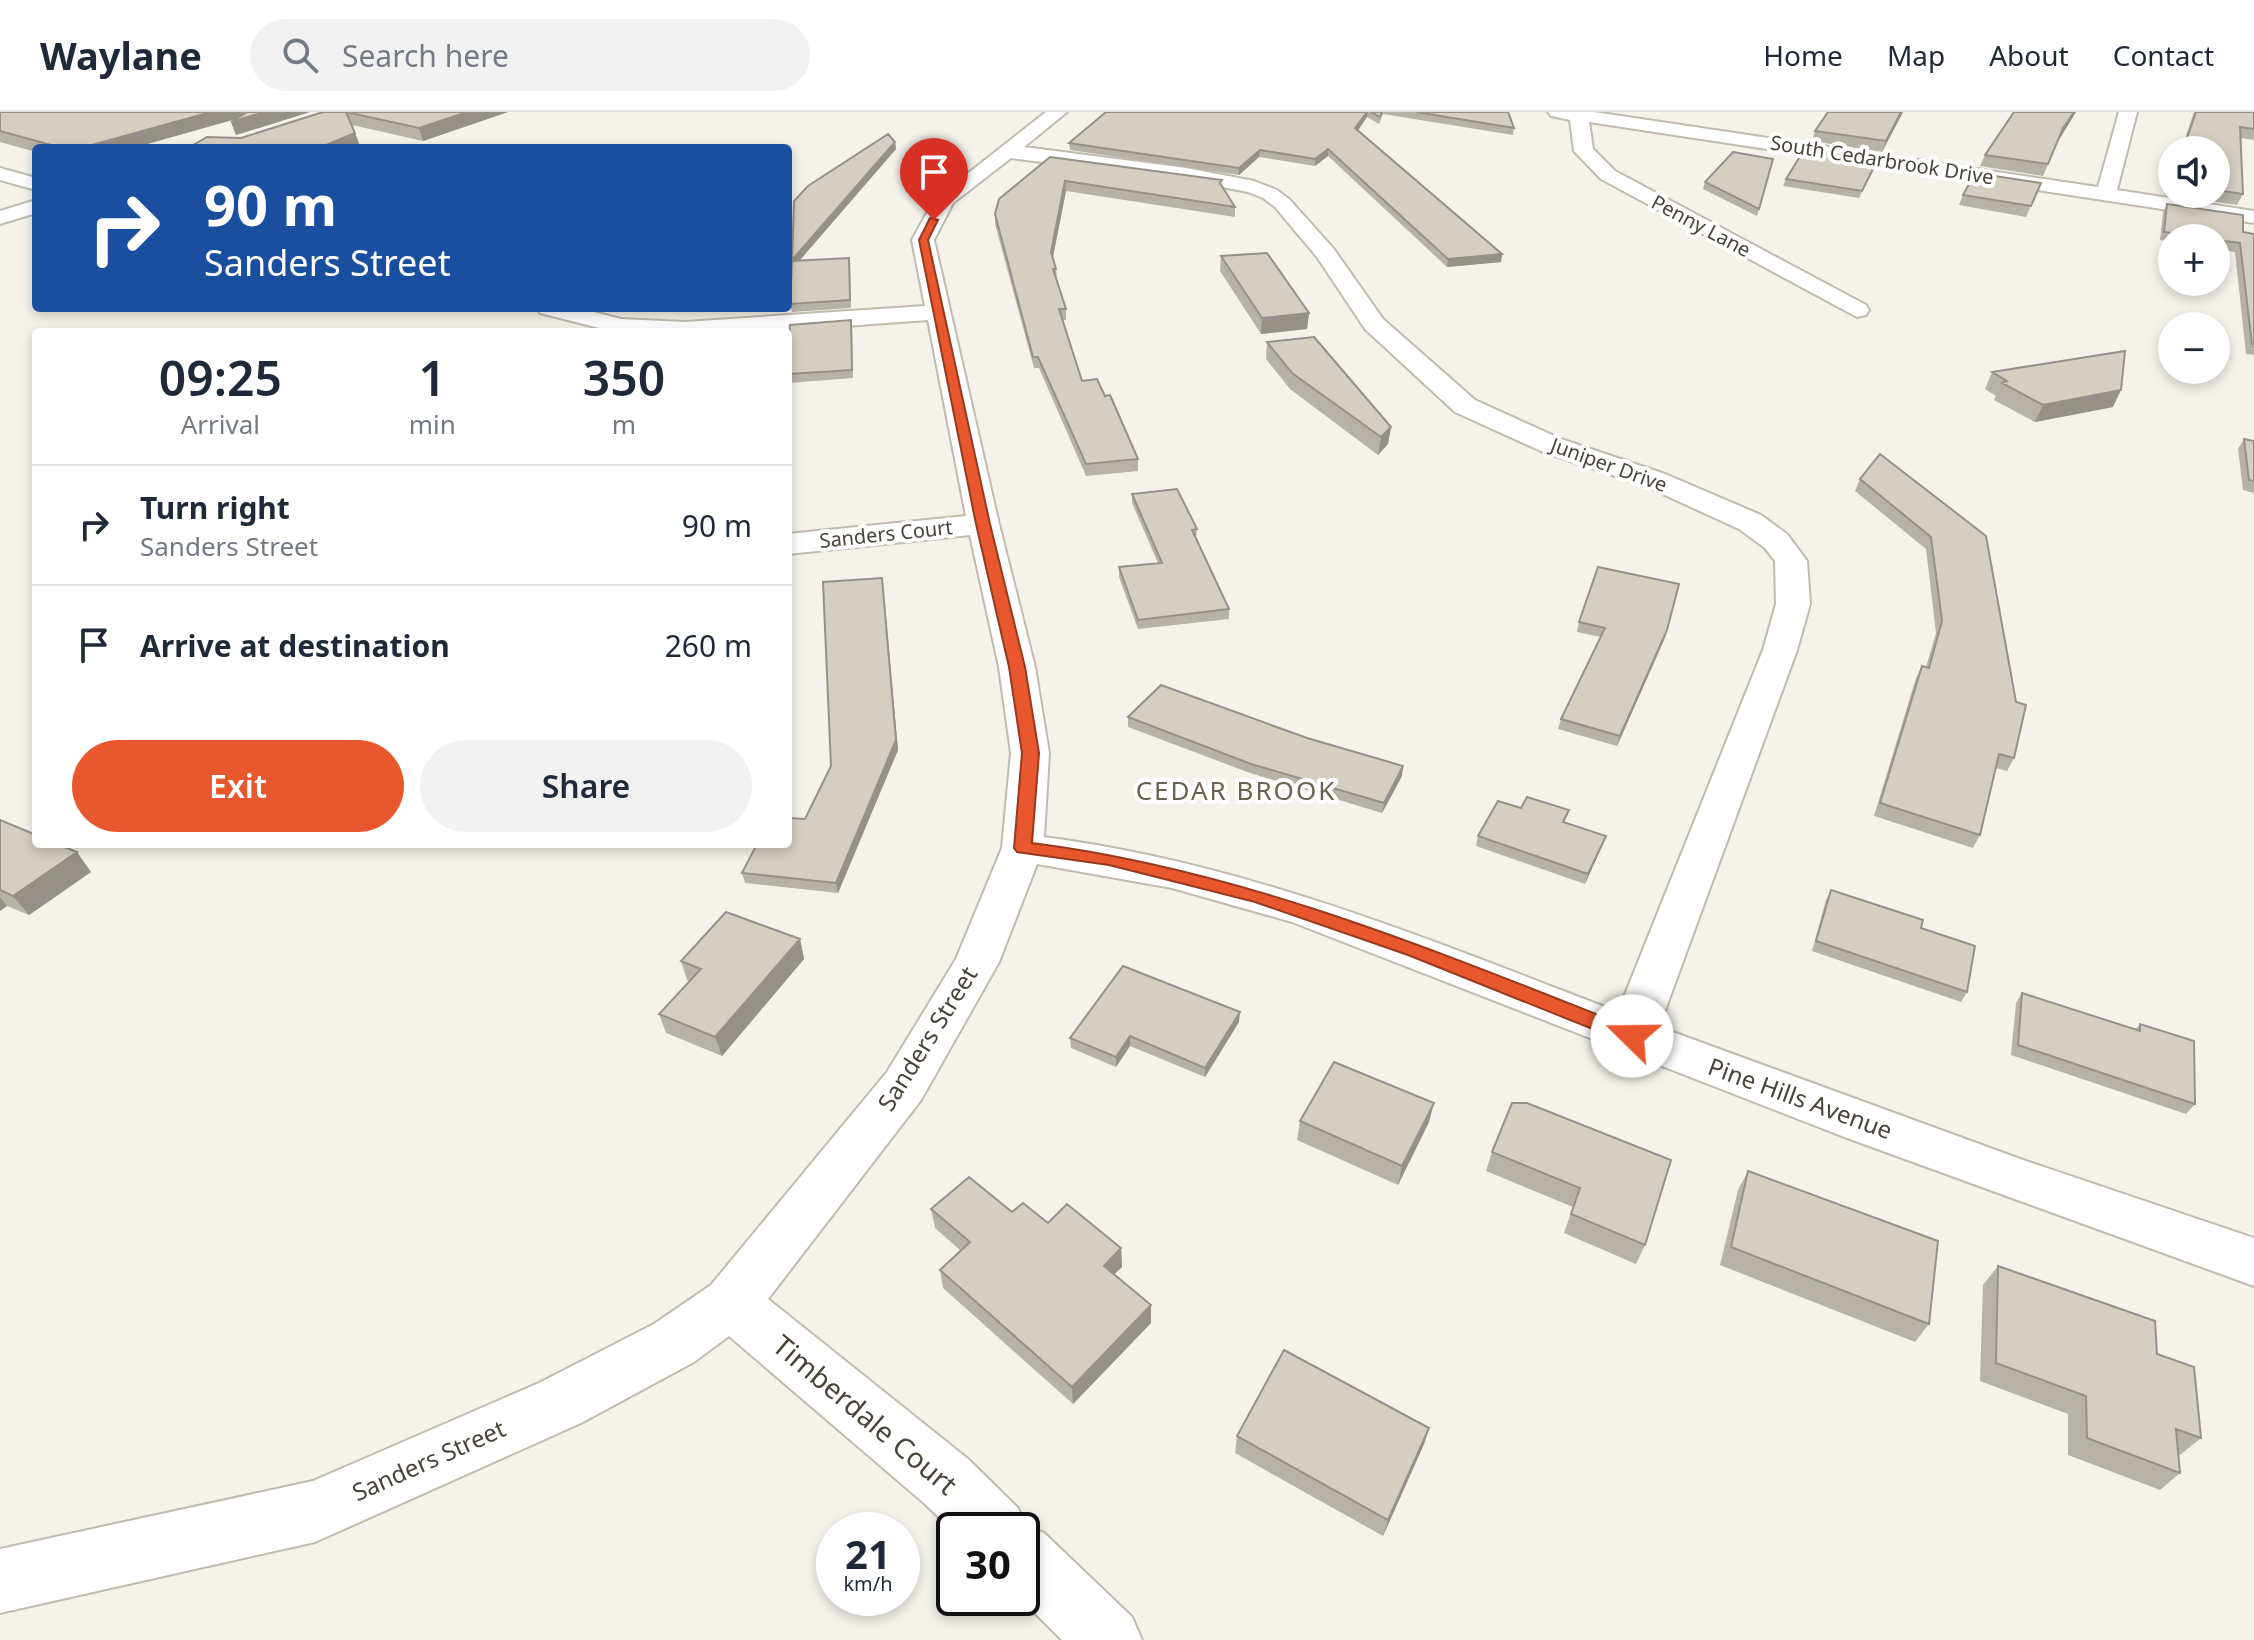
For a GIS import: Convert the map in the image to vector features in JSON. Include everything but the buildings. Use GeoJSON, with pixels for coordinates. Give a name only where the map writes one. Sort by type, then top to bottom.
{"type":"FeatureCollection","features":[{"type":"Feature","properties":{"kind":"street","name":"Sanders Street"},"geometry":{"type":"LineString","coordinates":[[0,1581],[315,1511],[560,1403],[674,1343],[731,1303],[904,1086],[977,962],[1023,848],[1030,753],[1017,667],[983,524],[923,240],[944,200],[1058,112]]}},
{"type":"Feature","properties":{"kind":"street"},"geometry":{"type":"LineString","coordinates":[[2106,194],[2128,112]]}},
{"type":"Feature","properties":{"kind":"street","name":"South Cedarbrook Drive"},"geometry":{"type":"LineString","coordinates":[[1568,114],[2254,217]]}},
{"type":"Feature","properties":{"kind":"street","name":"Penny Lane"},"geometry":{"type":"LineString","coordinates":[[1568,114],[1584,151],[1608,175],[1857,310]]}},
{"type":"Feature","properties":{"kind":"street"},"geometry":{"type":"LineString","coordinates":[[1737,139],[1754,121]]}},
{"type":"Feature","properties":{"kind":"street","name":"Juniper Drive"},"geometry":{"type":"LineString","coordinates":[[1006,151],[1186,174],[1254,187],[1270,194],[1282,203],[1325,253],[1374,324],[1465,406],[1551,445],[1655,480],[1750,522],[1776,541],[1791,561],[1793,604],[1780,650],[1632,1036]]}},
{"type":"Feature","properties":{"kind":"street"},"geometry":{"type":"LineString","coordinates":[[0,174],[32,183]]}},
{"type":"Feature","properties":{"kind":"street"},"geometry":{"type":"LineString","coordinates":[[0,218],[32,207]]}},
{"type":"Feature","properties":{"kind":"street"},"geometry":{"type":"LineString","coordinates":[[565,312],[621,326],[653,328]]}},
{"type":"Feature","properties":{"kind":"street"},"geometry":{"type":"LineString","coordinates":[[713,328],[937,312]]}},
{"type":"Feature","properties":{"kind":"street","name":"Sanders Court"},"geometry":{"type":"LineString","coordinates":[[792,544],[983,524]]}},
{"type":"Feature","properties":{"kind":"street","name":"Pine Hills Avenue"},"geometry":{"type":"LineString","coordinates":[[1023,848],[1109,859],[1259,896],[1415,950],[1632,1036],[2076,1202],[2254,1262]]}},
{"type":"Feature","properties":{"kind":"street","name":"Timberdale Court"},"geometry":{"type":"LineString","coordinates":[[731,1303],[946,1481],[978,1512]]}},
{"type":"Feature","properties":{"kind":"street"},"geometry":{"type":"LineString","coordinates":[[1040,1573],[1109,1640]]}},
{"type":"Feature","properties":{"kind":"district","name":"CEDAR BROOK"},"geometry":{"type":"Point","coordinates":[1236,791]}},
{"type":"Feature","properties":{"kind":"route"},"geometry":{"type":"LineString","coordinates":[[934,220],[923,240],[983,524],[1017,667],[1030,753],[1023,848],[1109,859],[1259,896],[1415,950],[1632,1036]]}}]}
